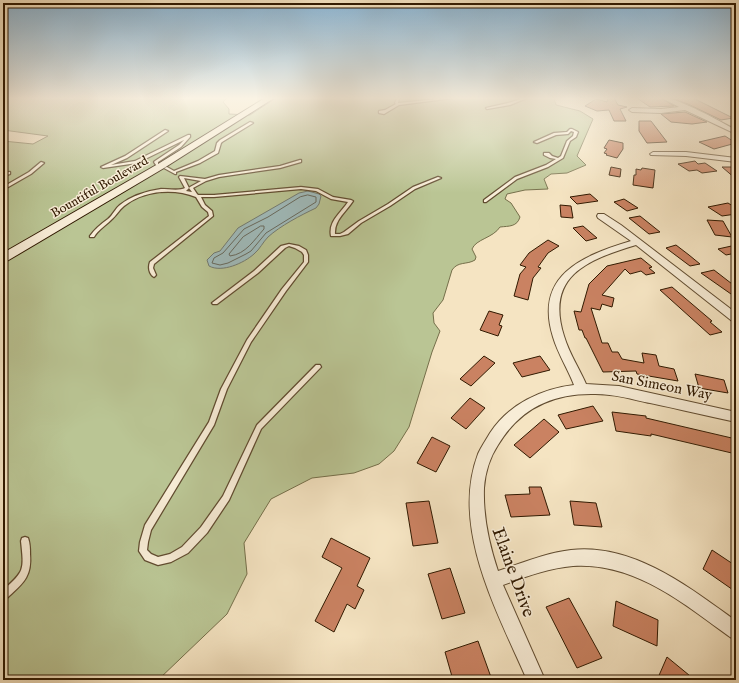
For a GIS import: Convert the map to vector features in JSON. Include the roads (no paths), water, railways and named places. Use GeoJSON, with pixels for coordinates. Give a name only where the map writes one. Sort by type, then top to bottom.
{"type":"FeatureCollection","features":[{"type":"Feature","properties":{"kind":"main road","name":"Bountiful Boulevard"},"geometry":{"type":"LineString","coordinates":[[3,258],[161,166],[219,130]]}},
{"type":"Feature","properties":{"kind":"street"},"geometry":{"type":"LineString","coordinates":[[653,154],[682,153],[736,160]]}},
{"type":"Feature","properties":{"kind":"street"},"geometry":{"type":"LineString","coordinates":[[601,216],[736,318]]}},
{"type":"Feature","properties":{"kind":"street"},"geometry":{"type":"LineString","coordinates":[[582,389],[556,328],[554,310],[558,290],[570,271],[585,260],[605,251],[637,242]]}},
{"type":"Feature","properties":{"kind":"street","name":"San Simeon Way"},"geometry":{"type":"LineString","coordinates":[[582,389],[622,392],[736,417]]}},
{"type":"Feature","properties":{"kind":"street","name":"Elaine Drive"},"geometry":{"type":"LineString","coordinates":[[536,680],[483,553],[477,527],[476,504],[478,478],[486,450],[495,434],[506,421],[519,410],[549,395],[582,389]]}},
{"type":"Feature","properties":{"kind":"street"},"geometry":{"type":"LineString","coordinates":[[494,580],[552,562],[573,558],[594,558],[617,562],[641,570],[666,582],[736,630]]}},
{"type":"Feature","properties":{"kind":"lane"},"geometry":{"type":"LineString","coordinates":[[174,172],[199,162],[217,152],[219,143],[240,130]]}},
{"type":"Feature","properties":{"kind":"lane"},"geometry":{"type":"LineString","coordinates":[[157,164],[157,161],[180,146],[189,136],[136,162],[103,167],[126,157],[166,131]]}},
{"type":"Feature","properties":{"kind":"lane"},"geometry":{"type":"LineString","coordinates":[[485,201],[516,178],[559,159],[564,155],[569,141],[575,136],[575,131],[555,134],[536,142]]}},
{"type":"Feature","properties":{"kind":"lane"},"geometry":{"type":"LineString","coordinates":[[551,157],[559,159]]}},
{"type":"Feature","properties":{"kind":"lane"},"geometry":{"type":"LineString","coordinates":[[154,275],[151,268],[152,263],[210,216],[210,211],[203,206],[197,195],[191,190],[192,187],[205,180],[219,176],[280,167],[300,161]]}},
{"type":"Feature","properties":{"kind":"lane"},"geometry":{"type":"LineString","coordinates":[[3,189],[30,173],[42,163]]}},
{"type":"Feature","properties":{"kind":"lane"},"geometry":{"type":"LineString","coordinates":[[166,168],[181,177],[187,188],[181,192]]}},
{"type":"Feature","properties":{"kind":"lane"},"geometry":{"type":"LineString","coordinates":[[3,175],[9,173]]}},
{"type":"Feature","properties":{"kind":"lane"},"geometry":{"type":"LineString","coordinates":[[181,177],[205,180]]}},
{"type":"Feature","properties":{"kind":"lane"},"geometry":{"type":"LineString","coordinates":[[92,236],[114,215],[122,205],[131,199],[153,191],[181,192],[214,196],[301,188],[317,190],[332,198],[351,201],[333,225],[333,232],[336,236],[346,233],[360,222],[385,208],[414,188],[439,178]]}},
{"type":"Feature","properties":{"kind":"lane"},"geometry":{"type":"LineString","coordinates":[[3,184],[5,184],[3,189]]}},
{"type":"Feature","properties":{"kind":"lane"},"geometry":{"type":"LineString","coordinates":[[215,303],[256,272],[283,246],[289,245],[304,251],[306,255],[306,262],[284,290],[249,341],[224,389],[212,423],[148,528],[143,551],[148,557],[158,561],[171,558],[185,550],[204,530],[226,498],[259,427],[318,367]]}},
{"type":"Feature","properties":{"kind":"lane"},"geometry":{"type":"LineString","coordinates":[[3,596],[26,573],[28,565],[25,541]]}},
{"type":"Feature","properties":{"kind":"water"},"geometry":{"type":"Polygon","coordinates":[[[308,191],[321,196],[319,204],[316,208],[278,229],[245,261],[226,268],[214,268],[209,266],[207,260],[214,253],[220,251],[238,228],[299,193],[308,191]]]}}]}
